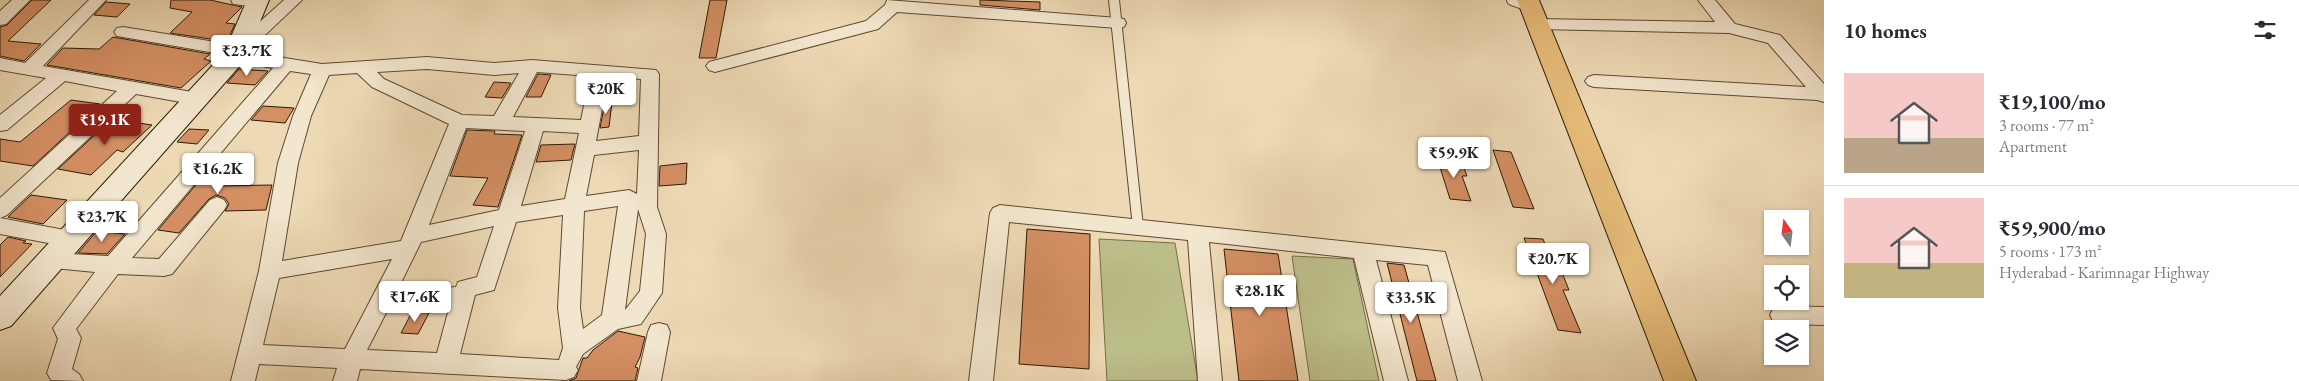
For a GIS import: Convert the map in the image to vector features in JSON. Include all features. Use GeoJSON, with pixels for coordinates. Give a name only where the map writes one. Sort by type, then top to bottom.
{"type":"FeatureCollection","features":[{"type":"Feature","properties":{"kind":"main road"},"geometry":{"type":"LineString","coordinates":[[0,317],[237,54],[251,1]]}},
{"type":"Feature","properties":{"kind":"main road"},"geometry":{"type":"LineString","coordinates":[[1527,7],[1680,381]]}},
{"type":"Feature","properties":{"kind":"street"},"geometry":{"type":"LineString","coordinates":[[0,20],[22,0]]}},
{"type":"Feature","properties":{"kind":"street"},"geometry":{"type":"LineString","coordinates":[[30,68],[98,0]]}},
{"type":"Feature","properties":{"kind":"street"},"geometry":{"type":"LineString","coordinates":[[237,54],[294,0]]}},
{"type":"Feature","properties":{"kind":"street"},"geometry":{"type":"LineString","coordinates":[[1706,0],[1729,28]]}},
{"type":"Feature","properties":{"kind":"street"},"geometry":{"type":"LineString","coordinates":[[715,66],[872,25],[894,3],[1118,23]]}},
{"type":"Feature","properties":{"kind":"street"},"geometry":{"type":"LineString","coordinates":[[1527,7],[1729,28],[1774,39],[1824,95]]}},
{"type":"Feature","properties":{"kind":"street"},"geometry":{"type":"LineString","coordinates":[[123,32],[237,54],[285,66],[322,70],[427,63],[494,69],[532,66],[650,74],[647,207],[656,234],[651,293],[633,318],[614,320],[574,348]]}},
{"type":"Feature","properties":{"kind":"street"},"geometry":{"type":"LineString","coordinates":[[0,64],[198,99]]}},
{"type":"Feature","properties":{"kind":"street"},"geometry":{"type":"LineString","coordinates":[[71,381],[59,373],[70,338],[64,328],[112,266],[285,66]]}},
{"type":"Feature","properties":{"kind":"street"},"geometry":{"type":"LineString","coordinates":[[500,123],[532,66]]}},
{"type":"Feature","properties":{"kind":"street"},"geometry":{"type":"LineString","coordinates":[[362,68],[378,83],[459,121],[588,127]]}},
{"type":"Feature","properties":{"kind":"street"},"geometry":{"type":"LineString","coordinates":[[243,381],[270,271],[288,163],[302,116],[322,70]]}},
{"type":"Feature","properties":{"kind":"street"},"geometry":{"type":"LineString","coordinates":[[250,354],[348,370],[446,361],[564,376],[574,348],[569,308],[574,206],[600,72]]}},
{"type":"Feature","properties":{"kind":"street"},"geometry":{"type":"LineString","coordinates":[[0,125],[62,74]]}},
{"type":"Feature","properties":{"kind":"street"},"geometry":{"type":"LineString","coordinates":[[1594,81],[1824,95]]}},
{"type":"Feature","properties":{"kind":"street"},"geometry":{"type":"LineString","coordinates":[[0,210],[132,88]]}},
{"type":"Feature","properties":{"kind":"street"},"geometry":{"type":"LineString","coordinates":[[348,370],[411,242],[459,121]]}},
{"type":"Feature","properties":{"kind":"street"},"geometry":{"type":"LineString","coordinates":[[446,361],[466,288],[486,284],[536,126]]}},
{"type":"Feature","properties":{"kind":"street"},"geometry":{"type":"LineString","coordinates":[[584,149],[647,142]]}},
{"type":"Feature","properties":{"kind":"street"},"geometry":{"type":"LineString","coordinates":[[270,271],[411,242],[506,216],[629,197],[614,320]]}},
{"type":"Feature","properties":{"kind":"street"},"geometry":{"type":"LineString","coordinates":[[51,261],[164,268],[217,205]]}},
{"type":"Feature","properties":{"kind":"street"},"geometry":{"type":"LineString","coordinates":[[981,381],[1000,213],[1437,258],[1470,381]]}},
{"type":"Feature","properties":{"kind":"street"},"geometry":{"type":"LineString","coordinates":[[0,226],[70,239]]}},
{"type":"Feature","properties":{"kind":"street"},"geometry":{"type":"LineString","coordinates":[[1198,233],[1210,381]]}},
{"type":"Feature","properties":{"kind":"street"},"geometry":{"type":"LineString","coordinates":[[1363,250],[1396,381]]}},
{"type":"Feature","properties":{"kind":"street"},"geometry":{"type":"LineString","coordinates":[[382,303],[464,295]]}},
{"type":"Feature","properties":{"kind":"street"},"geometry":{"type":"LineString","coordinates":[[1781,315],[1824,316]]}},
{"type":"Feature","properties":{"kind":"street"},"geometry":{"type":"LineString","coordinates":[[649,381],[659,332]]}},
{"type":"Feature","properties":{"kind":"lane"},"geometry":{"type":"LineString","coordinates":[[1114,0],[1118,23],[1138,227]]}},
{"type":"Feature","properties":{"kind":"green space"},"geometry":{"type":"Polygon","coordinates":[[[1099,239],[1175,243],[1198,381],[1107,381],[1099,239]]]}},
{"type":"Feature","properties":{"kind":"green space"},"geometry":{"type":"Polygon","coordinates":[[[1292,256],[1353,259],[1379,381],[1310,381],[1292,256]]]}},
{"type":"Feature","properties":{"kind":"building"},"geometry":{"type":"Polygon","coordinates":[[[32,0],[51,0],[8,41],[41,44],[24,61],[0,56],[0,27],[7,25],[32,0]]]}},
{"type":"Feature","properties":{"kind":"building"},"geometry":{"type":"Polygon","coordinates":[[[171,0],[210,0],[242,7],[226,23],[235,24],[229,37],[224,41],[170,33],[192,12],[170,8],[171,0]]]}},
{"type":"Feature","properties":{"kind":"building"},"geometry":{"type":"Polygon","coordinates":[[[710,0],[727,0],[716,58],[699,58],[710,0]]]}},
{"type":"Feature","properties":{"kind":"building"},"geometry":{"type":"Polygon","coordinates":[[[980,0],[1040,2],[1040,10],[980,5],[980,0]]]}},
{"type":"Feature","properties":{"kind":"building"},"geometry":{"type":"Polygon","coordinates":[[[106,2],[130,4],[117,17],[94,15],[106,2]]]}},
{"type":"Feature","properties":{"kind":"building"},"geometry":{"type":"Polygon","coordinates":[[[113,37],[210,54],[204,59],[211,61],[181,88],[47,65],[63,48],[99,49],[113,37]]]}},
{"type":"Feature","properties":{"kind":"building"},"geometry":{"type":"Polygon","coordinates":[[[239,69],[268,71],[255,85],[227,83],[239,69]]]}},
{"type":"Feature","properties":{"kind":"building"},"geometry":{"type":"Polygon","coordinates":[[[538,74],[551,75],[541,97],[526,97],[538,74]]]}},
{"type":"Feature","properties":{"kind":"building"},"geometry":{"type":"Polygon","coordinates":[[[494,82],[511,83],[502,98],[485,97],[494,82]]]}},
{"type":"Feature","properties":{"kind":"building"},"geometry":{"type":"Polygon","coordinates":[[[71,100],[100,104],[33,166],[0,161],[0,139],[20,142],[71,100]]]}},
{"type":"Feature","properties":{"kind":"building"},"geometry":{"type":"Polygon","coordinates":[[[605,102],[612,102],[609,127],[600,128],[605,102]]]}},
{"type":"Feature","properties":{"kind":"building"},"geometry":{"type":"Polygon","coordinates":[[[263,106],[294,108],[285,123],[251,120],[263,106]]]}},
{"type":"Feature","properties":{"kind":"building"},"geometry":{"type":"Polygon","coordinates":[[[112,119],[152,125],[123,152],[117,150],[91,175],[58,169],[112,119]]]}},
{"type":"Feature","properties":{"kind":"building"},"geometry":{"type":"Polygon","coordinates":[[[189,129],[209,130],[197,144],[177,142],[189,129]]]}},
{"type":"Feature","properties":{"kind":"building"},"geometry":{"type":"Polygon","coordinates":[[[467,130],[495,131],[494,134],[522,135],[498,207],[473,205],[488,178],[450,176],[467,130]]]}},
{"type":"Feature","properties":{"kind":"building"},"geometry":{"type":"Polygon","coordinates":[[[575,144],[571,160],[536,162],[541,145],[575,144]]]}},
{"type":"Feature","properties":{"kind":"building"},"geometry":{"type":"Polygon","coordinates":[[[1493,150],[1511,152],[1534,209],[1513,207],[1493,150]]]}},
{"type":"Feature","properties":{"kind":"building"},"geometry":{"type":"Polygon","coordinates":[[[221,155],[244,159],[219,186],[272,185],[266,210],[225,211],[229,204],[225,198],[216,195],[209,199],[179,233],[158,230],[221,155]]]}},
{"type":"Feature","properties":{"kind":"building"},"geometry":{"type":"Polygon","coordinates":[[[1437,158],[1461,160],[1467,176],[1462,176],[1471,201],[1450,199],[1437,158]]]}},
{"type":"Feature","properties":{"kind":"building"},"geometry":{"type":"Polygon","coordinates":[[[687,163],[686,184],[659,186],[660,166],[687,163]]]}},
{"type":"Feature","properties":{"kind":"building"},"geometry":{"type":"Polygon","coordinates":[[[31,195],[67,200],[43,224],[8,217],[31,195]]]}},
{"type":"Feature","properties":{"kind":"building"},"geometry":{"type":"Polygon","coordinates":[[[1027,229],[1090,234],[1089,369],[1019,364],[1027,229]]]}},
{"type":"Feature","properties":{"kind":"building"},"geometry":{"type":"Polygon","coordinates":[[[97,231],[125,234],[107,254],[78,253],[97,231]]]}},
{"type":"Feature","properties":{"kind":"building"},"geometry":{"type":"Polygon","coordinates":[[[8,237],[26,241],[23,243],[32,244],[0,277],[0,245],[8,237]]]}},
{"type":"Feature","properties":{"kind":"building"},"geometry":{"type":"Polygon","coordinates":[[[1524,238],[1543,239],[1552,262],[1558,263],[1569,290],[1563,290],[1581,333],[1558,330],[1524,238]]]}},
{"type":"Feature","properties":{"kind":"building"},"geometry":{"type":"Polygon","coordinates":[[[1224,249],[1278,254],[1298,381],[1239,381],[1224,249]]]}},
{"type":"Feature","properties":{"kind":"building"},"geometry":{"type":"Polygon","coordinates":[[[1387,263],[1404,265],[1436,381],[1417,381],[1387,263]]]}},
{"type":"Feature","properties":{"kind":"building"},"geometry":{"type":"Polygon","coordinates":[[[412,312],[429,313],[418,334],[401,333],[412,312]]]}},
{"type":"Feature","properties":{"kind":"building"},"geometry":{"type":"Polygon","coordinates":[[[618,331],[645,337],[640,357],[635,367],[638,368],[635,381],[569,381],[576,378],[583,358],[587,358],[593,350],[618,331]]]}}]}
